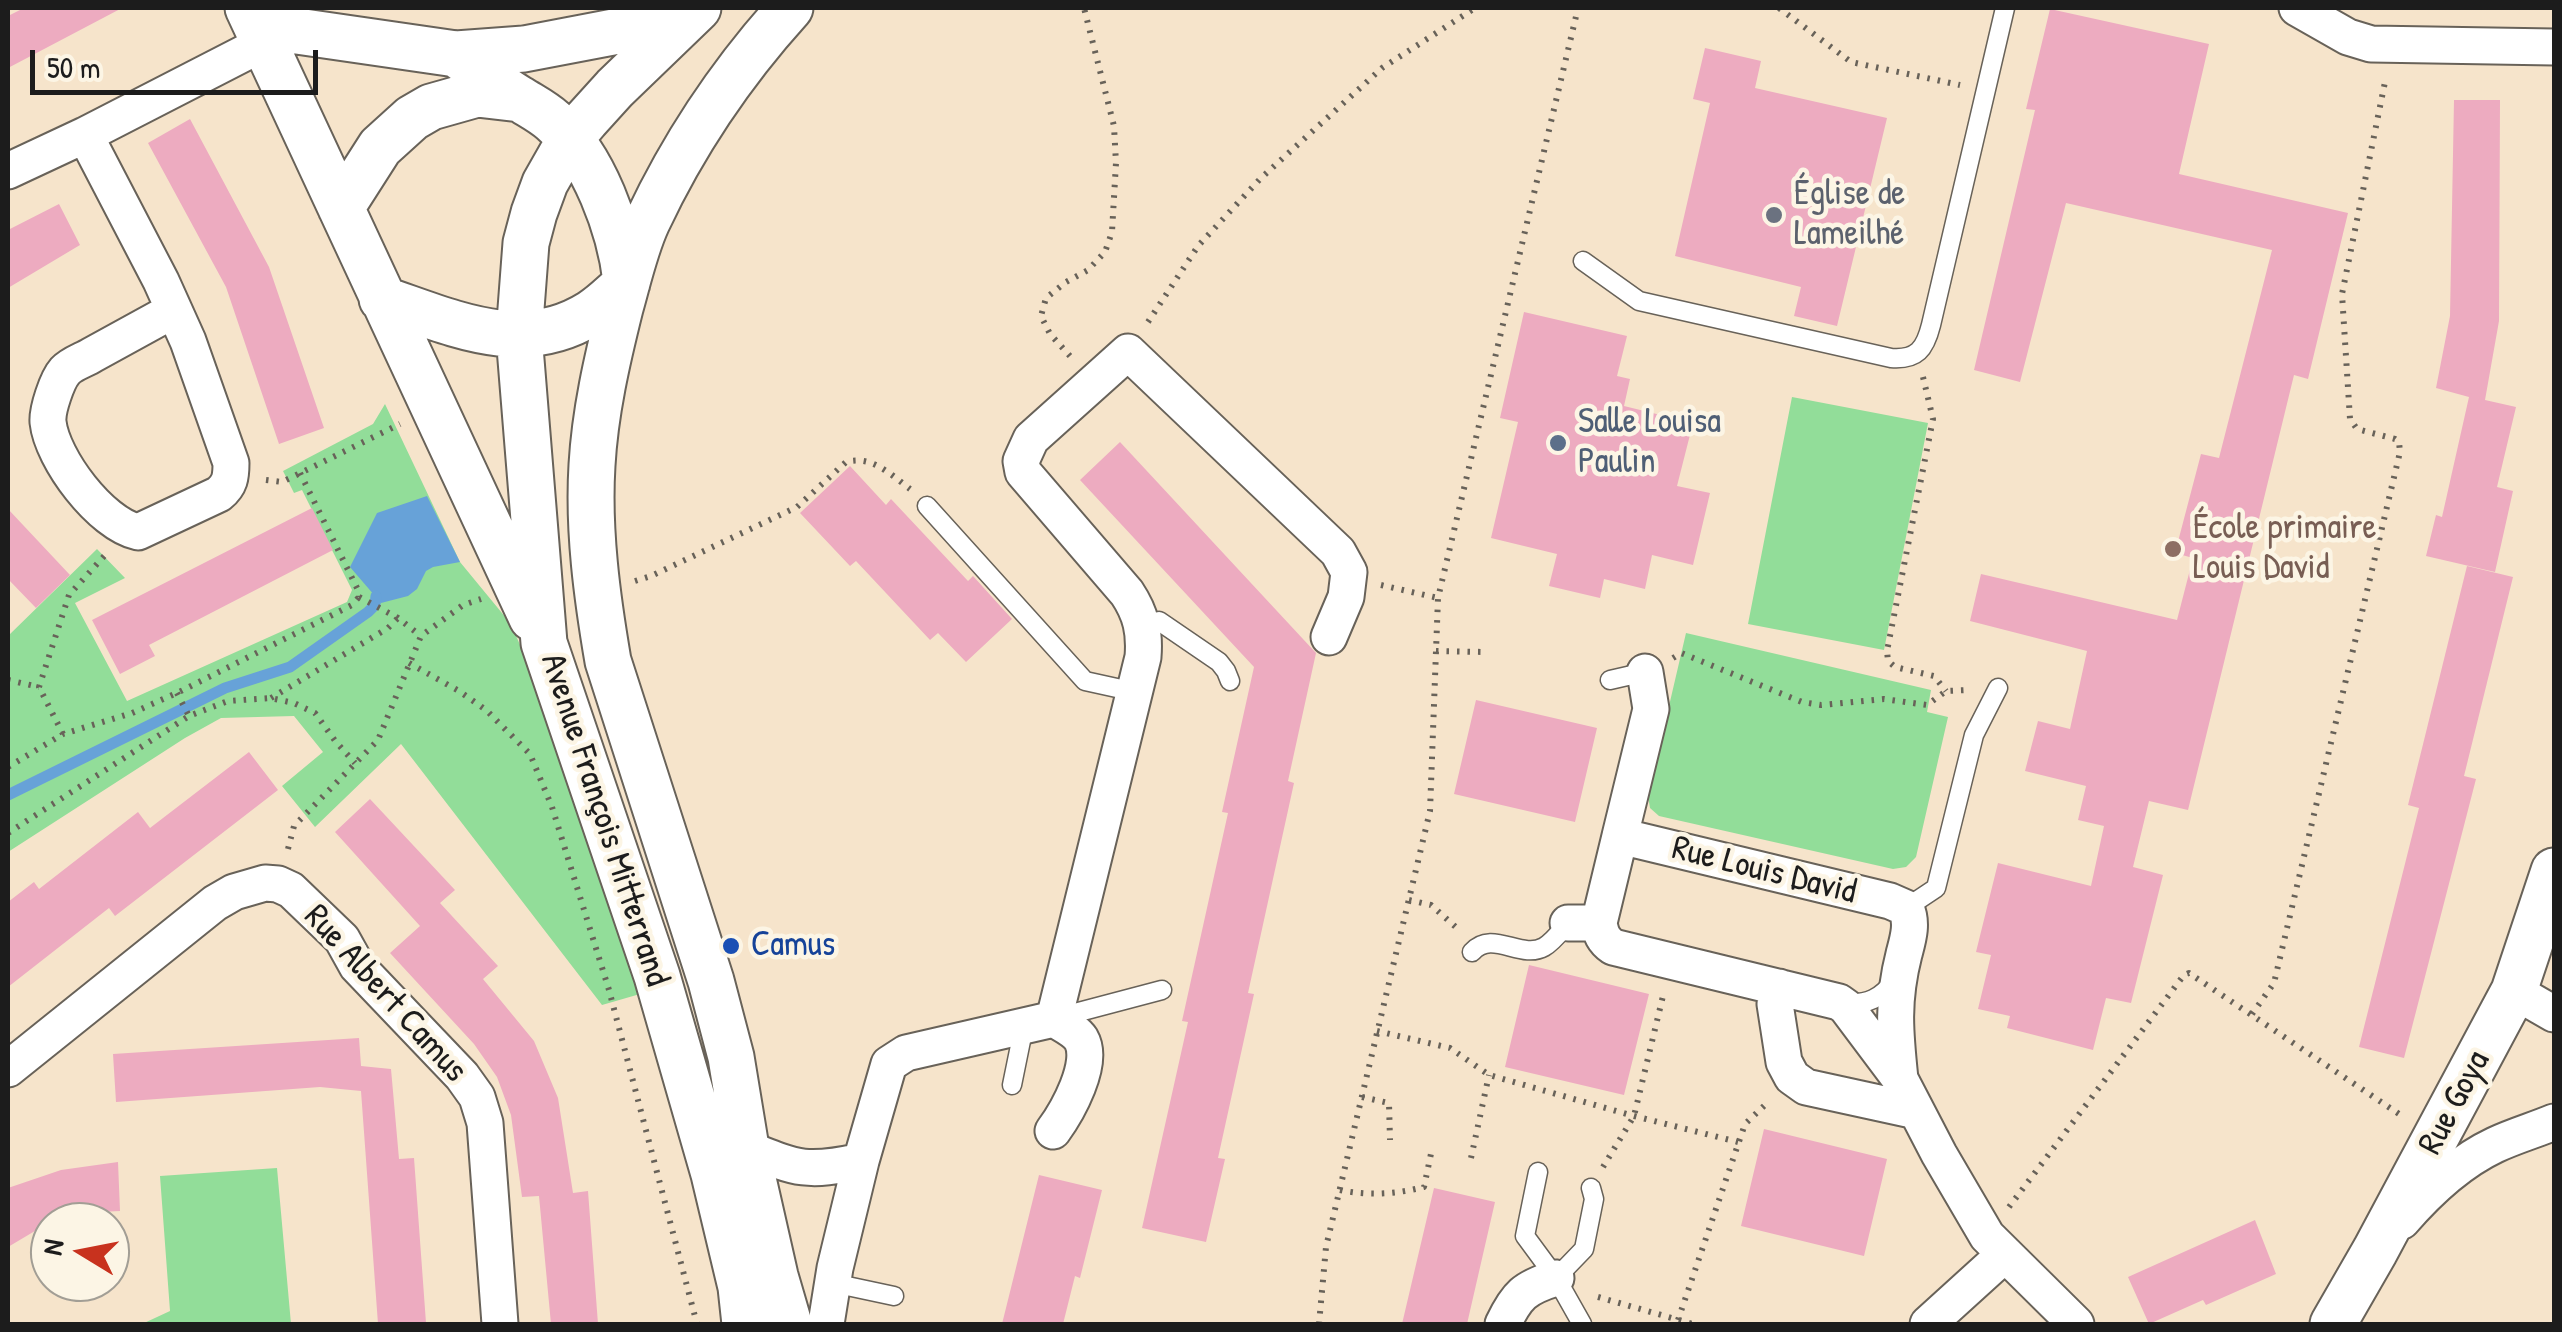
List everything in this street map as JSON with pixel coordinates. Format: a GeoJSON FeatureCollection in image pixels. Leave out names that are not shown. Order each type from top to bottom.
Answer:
{"type":"FeatureCollection","features":[{"type":"Feature","properties":{"kind":"street","name":"Avenue François Mitterrand"},"geometry":{"type":"LineString","coordinates":[[789,1324],[774,1276],[731,1056],[712,981],[608,662],[592,520],[592,467],[608,355],[646,225],[696,131],[733,75],[790,8]]}},
{"type":"Feature","properties":{"kind":"street"},"geometry":{"type":"LineString","coordinates":[[2297,8],[2348,38],[2371,44],[2554,48]]}},
{"type":"Feature","properties":{"kind":"street","name":"Avenue François Mitterrand"},"geometry":{"type":"LineString","coordinates":[[693,12],[615,88],[570,140],[546,184],[534,213],[522,276],[519,335],[544,643],[657,976],[714,1174],[741,1287],[745,1324]]}},
{"type":"Feature","properties":{"kind":"street"},"geometry":{"type":"LineString","coordinates":[[340,208],[394,132],[479,82],[524,49],[693,12]]}},
{"type":"Feature","properties":{"kind":"street"},"geometry":{"type":"LineString","coordinates":[[266,22],[340,208],[544,643]]}},
{"type":"Feature","properties":{"kind":"street"},"geometry":{"type":"LineString","coordinates":[[8,171],[85,135],[266,22],[479,82],[554,122],[570,140],[602,194],[624,260],[627,284],[592,313],[570,324],[519,335],[474,330],[382,299]]}},
{"type":"Feature","properties":{"kind":"street"},"geometry":{"type":"LineString","coordinates":[[85,135],[161,281],[188,341],[231,463],[231,477],[219,494],[147,529],[126,530],[80,489],[54,442],[48,420],[53,396],[65,370],[174,310]]}},
{"type":"Feature","properties":{"kind":"street"},"geometry":{"type":"LineString","coordinates":[[1039,1022],[1143,657],[1142,624],[1128,593],[1023,472],[1021,461],[1031,439],[1128,352],[1338,552],[1350,572],[1346,597],[1329,637]]}},
{"type":"Feature","properties":{"kind":"street"},"geometry":{"type":"LineString","coordinates":[[1646,672],[1651,708],[1620,836],[1583,923],[1613,946],[1839,1002],[1850,1011],[1900,1080],[1996,1246],[2076,1324]]}},
{"type":"Feature","properties":{"kind":"street","name":"Rue Louis David"},"geometry":{"type":"LineString","coordinates":[[1620,836],[1906,908]]}},
{"type":"Feature","properties":{"kind":"street","name":"Rue Goya"},"geometry":{"type":"LineString","coordinates":[[2332,1324],[2376,1251],[2514,991],[2554,871]]}},
{"type":"Feature","properties":{"kind":"street","name":"Rue Albert Camus"},"geometry":{"type":"LineString","coordinates":[[8,1069],[215,902],[252,886],[278,884],[291,890],[342,939],[357,966],[462,1076],[477,1097],[484,1123],[500,1324]]}},
{"type":"Feature","properties":{"kind":"street"},"geometry":{"type":"LineString","coordinates":[[1900,1080],[1894,1024],[1898,976],[1910,924],[1906,908]]}},
{"type":"Feature","properties":{"kind":"street"},"geometry":{"type":"LineString","coordinates":[[1779,987],[1775,1004],[1784,1062],[1792,1077],[1806,1087],[1916,1111]]}},
{"type":"Feature","properties":{"kind":"street"},"geometry":{"type":"LineString","coordinates":[[2514,991],[2554,1014]]}},
{"type":"Feature","properties":{"kind":"street"},"geometry":{"type":"LineString","coordinates":[[826,1324],[861,1161],[884,1076],[897,1057],[1039,1022],[1078,1035],[1084,1060],[1075,1096],[1053,1131]]}},
{"type":"Feature","properties":{"kind":"street"},"geometry":{"type":"LineString","coordinates":[[2376,1251],[2438,1184],[2493,1146],[2548,1122]]}},
{"type":"Feature","properties":{"kind":"street"},"geometry":{"type":"LineString","coordinates":[[2444,1124],[2478,1144],[2493,1146]]}},
{"type":"Feature","properties":{"kind":"street"},"geometry":{"type":"LineString","coordinates":[[746,1148],[808,1170],[861,1161]]}},
{"type":"Feature","properties":{"kind":"street"},"geometry":{"type":"LineString","coordinates":[[1928,1324],[1996,1246]]}},
{"type":"Feature","properties":{"kind":"street"},"geometry":{"type":"LineString","coordinates":[[797,1324],[834,1275]]}},
{"type":"Feature","properties":{"kind":"street"},"geometry":{"type":"LineString","coordinates":[[1503,1324],[1515,1300],[1531,1286],[1556,1278]]}},
{"type":"Feature","properties":{"kind":"lane"},"geometry":{"type":"LineString","coordinates":[[1582,261],[1639,302],[1891,358],[1905,359],[1918,353],[1927,341],[2005,8]]}},
{"type":"Feature","properties":{"kind":"lane"},"geometry":{"type":"LineString","coordinates":[[927,506],[1085,681],[1135,692]]}},
{"type":"Feature","properties":{"kind":"lane"},"geometry":{"type":"LineString","coordinates":[[1142,624],[1159,621],[1220,662],[1230,681]]}},
{"type":"Feature","properties":{"kind":"lane"},"geometry":{"type":"LineString","coordinates":[[1610,680],[1646,672]]}},
{"type":"Feature","properties":{"kind":"lane"},"geometry":{"type":"LineString","coordinates":[[1906,908],[1936,888],[1974,735],[1998,688]]}},
{"type":"Feature","properties":{"kind":"lane"},"geometry":{"type":"LineString","coordinates":[[1475,949],[1490,942],[1532,951],[1541,949],[1583,923]]}},
{"type":"Feature","properties":{"kind":"lane"},"geometry":{"type":"LineString","coordinates":[[1839,1002],[1875,1000],[1898,976]]}},
{"type":"Feature","properties":{"kind":"lane"},"geometry":{"type":"LineString","coordinates":[[1012,1085],[1039,1022],[1162,990]]}},
{"type":"Feature","properties":{"kind":"lane"},"geometry":{"type":"LineString","coordinates":[[1538,1172],[1524,1236],[1556,1278],[1582,1324]]}},
{"type":"Feature","properties":{"kind":"lane"},"geometry":{"type":"LineString","coordinates":[[1556,1278],[1584,1248],[1594,1199],[1591,1188]]}},
{"type":"Feature","properties":{"kind":"lane"},"geometry":{"type":"LineString","coordinates":[[834,1275],[894,1296]]}},
{"type":"Feature","properties":{"kind":"path"},"geometry":{"type":"LineString","coordinates":[[1084,8],[1114,126],[1112,232],[1105,252],[1088,270],[1046,298],[1041,316],[1050,334],[1096,382]]}},
{"type":"Feature","properties":{"kind":"path"},"geometry":{"type":"LineString","coordinates":[[1128,352],[1198,246],[1260,179],[1382,68],[1476,8]]}},
{"type":"Feature","properties":{"kind":"path"},"geometry":{"type":"LineString","coordinates":[[1319,1324],[1326,1247],[1430,811],[1438,598],[1578,8]]}},
{"type":"Feature","properties":{"kind":"path"},"geometry":{"type":"LineString","coordinates":[[1779,8],[1792,12],[1852,62],[1986,91]]}},
{"type":"Feature","properties":{"kind":"path"},"geometry":{"type":"LineString","coordinates":[[2252,1014],[2274,983],[2400,452],[2395,439],[2357,429],[2350,419],[2342,302],[2386,84],[2388,46]]}},
{"type":"Feature","properties":{"kind":"path"},"geometry":{"type":"LineString","coordinates":[[1918,353],[1933,418],[1887,651],[1888,662],[1895,668],[1934,676],[1946,690]]}},
{"type":"Feature","properties":{"kind":"path"},"geometry":{"type":"LineString","coordinates":[[231,477],[282,482],[433,408]]}},
{"type":"Feature","properties":{"kind":"path"},"geometry":{"type":"LineString","coordinates":[[630,582],[651,576],[797,508],[846,462],[856,459],[880,466],[927,506]]}},
{"type":"Feature","properties":{"kind":"path"},"geometry":{"type":"LineString","coordinates":[[8,767],[63,734],[132,713],[177,693],[352,604],[359,592],[300,473]]}},
{"type":"Feature","properties":{"kind":"path"},"geometry":{"type":"LineString","coordinates":[[63,734],[39,686],[69,595],[126,530]]}},
{"type":"Feature","properties":{"kind":"path"},"geometry":{"type":"LineString","coordinates":[[1350,572],[1376,584],[1438,598]]}},
{"type":"Feature","properties":{"kind":"path"},"geometry":{"type":"LineString","coordinates":[[278,884],[294,826],[378,740],[421,636],[463,605],[497,594]]}},
{"type":"Feature","properties":{"kind":"path"},"geometry":{"type":"LineString","coordinates":[[358,597],[398,618],[421,636]]}},
{"type":"Feature","properties":{"kind":"path"},"geometry":{"type":"LineString","coordinates":[[270,698],[388,628],[398,618]]}},
{"type":"Feature","properties":{"kind":"path"},"geometry":{"type":"LineString","coordinates":[[1436,651],[1486,652]]}},
{"type":"Feature","properties":{"kind":"path"},"geometry":{"type":"LineString","coordinates":[[1646,672],[1681,654],[1820,706],[1884,698],[1928,705]]}},
{"type":"Feature","properties":{"kind":"path"},"geometry":{"type":"LineString","coordinates":[[410,663],[486,710],[530,754],[552,807],[609,990],[697,1324]]}},
{"type":"Feature","properties":{"kind":"path"},"geometry":{"type":"LineString","coordinates":[[8,680],[39,686]]}},
{"type":"Feature","properties":{"kind":"path"},"geometry":{"type":"LineString","coordinates":[[177,693],[189,716]]}},
{"type":"Feature","properties":{"kind":"path"},"geometry":{"type":"LineString","coordinates":[[8,833],[189,716],[228,701],[270,698],[316,712],[355,762]]}},
{"type":"Feature","properties":{"kind":"path"},"geometry":{"type":"LineString","coordinates":[[1409,900],[1431,904],[1475,949]]}},
{"type":"Feature","properties":{"kind":"path"},"geometry":{"type":"LineString","coordinates":[[1612,1152],[1634,1116],[1672,961]]}},
{"type":"Feature","properties":{"kind":"path"},"geometry":{"type":"LineString","coordinates":[[1996,1246],[2184,976],[2190,973],[2401,1116],[2444,1124]]}},
{"type":"Feature","properties":{"kind":"path"},"geometry":{"type":"LineString","coordinates":[[1377,1031],[1450,1048],[1488,1075],[1738,1142]]}},
{"type":"Feature","properties":{"kind":"path"},"geometry":{"type":"LineString","coordinates":[[1471,1158],[1488,1075]]}},
{"type":"Feature","properties":{"kind":"path"},"geometry":{"type":"LineString","coordinates":[[1678,1320],[1746,1124],[1792,1077]]}},
{"type":"Feature","properties":{"kind":"path"},"geometry":{"type":"LineString","coordinates":[[1362,1097],[1389,1103],[1390,1140]]}},
{"type":"Feature","properties":{"kind":"path"},"geometry":{"type":"LineString","coordinates":[[1340,1190],[1357,1194],[1424,1187],[1432,1149]]}},
{"type":"Feature","properties":{"kind":"path"},"geometry":{"type":"LineString","coordinates":[[1556,1278],[1605,1300],[1693,1324]]}},
{"type":"Feature","properties":{"kind":"green space"},"geometry":{"type":"Polygon","coordinates":[[[1792,397],[1928,423],[1884,650],[1748,624],[1792,397]]]}},
{"type":"Feature","properties":{"kind":"green space"},"geometry":{"type":"Polygon","coordinates":[[[385,404],[460,562],[511,624],[536,682],[640,994],[602,1005],[401,744],[315,827],[282,786],[323,752],[294,716],[221,718],[8,852],[8,636],[97,549],[125,578],[75,603],[127,701],[347,602],[352,590],[302,490],[294,493],[283,471],[373,424],[385,404]]]}},
{"type":"Feature","properties":{"kind":"green space"},"geometry":{"type":"Polygon","coordinates":[[[1686,633],[1931,690],[1927,712],[1948,717],[1916,857],[1906,867],[1893,869],[1659,816],[1650,808],[1648,796],[1686,633]]]}},
{"type":"Feature","properties":{"kind":"green space"},"geometry":{"type":"Polygon","coordinates":[[[277,1168],[291,1324],[142,1324],[170,1311],[160,1176],[277,1168]]]}},
{"type":"Feature","properties":{"kind":"water"},"geometry":{"type":"Polygon","coordinates":[[[427,496],[460,562],[433,567],[408,596],[381,603],[350,567],[377,513],[427,496]]]}},
{"type":"Feature","properties":{"kind":"building"},"geometry":{"type":"Polygon","coordinates":[[[24,8],[122,8],[8,68],[8,16],[24,8]]]}},
{"type":"Feature","properties":{"kind":"building"},"geometry":{"type":"Polygon","coordinates":[[[2050,9],[2209,44],[2179,174],[2348,213],[2308,379],[2294,375],[2188,810],[2149,801],[2133,867],[2163,875],[2131,1003],[2106,998],[2093,1050],[2007,1028],[2010,1016],[1978,1009],[1991,955],[1976,952],[1998,863],[2091,886],[2104,826],[2078,820],[2086,786],[2025,771],[2038,721],[2070,729],[2087,651],[1970,621],[1981,574],[2177,620],[2193,558],[2175,553],[2201,454],[2219,458],[2272,250],[2066,203],[2020,382],[1974,370],[2035,110],[2026,109],[2050,9]]]}},
{"type":"Feature","properties":{"kind":"building","name":"Église de Lameilhé"},"geometry":{"type":"Polygon","coordinates":[[[1705,48],[1761,61],[1755,88],[1887,118],[1837,326],[1794,316],[1801,287],[1675,256],[1710,103],[1693,99],[1705,48]]]}},
{"type":"Feature","properties":{"kind":"building"},"geometry":{"type":"Polygon","coordinates":[[[2454,100],[2500,100],[2499,321],[2485,400],[2516,407],[2497,487],[2513,491],[2495,572],[2426,556],[2436,515],[2442,517],[2469,397],[2436,388],[2450,316],[2454,100]]]}},
{"type":"Feature","properties":{"kind":"building"},"geometry":{"type":"Polygon","coordinates":[[[190,119],[269,267],[324,428],[279,444],[226,287],[148,143],[190,119]]]}},
{"type":"Feature","properties":{"kind":"building"},"geometry":{"type":"Polygon","coordinates":[[[59,204],[80,245],[8,288],[8,230],[59,204]]]}},
{"type":"Feature","properties":{"kind":"building","name":"Salle Louisa Paulin"},"geometry":{"type":"Polygon","coordinates":[[[1524,312],[1627,336],[1617,376],[1630,379],[1624,406],[1693,423],[1677,486],[1710,493],[1693,565],[1652,555],[1645,589],[1604,579],[1600,598],[1549,586],[1557,554],[1491,538],[1518,422],[1500,418],[1524,312]]]}},
{"type":"Feature","properties":{"kind":"building"},"geometry":{"type":"Polygon","coordinates":[[[1120,442],[1316,653],[1288,781],[1294,783],[1248,993],[1254,994],[1218,1158],[1225,1159],[1206,1242],[1142,1228],[1188,1022],[1182,1021],[1228,813],[1222,812],[1254,667],[1080,480],[1120,442]]]}},
{"type":"Feature","properties":{"kind":"building"},"geometry":{"type":"Polygon","coordinates":[[[850,466],[886,505],[891,499],[968,581],[973,576],[1012,619],[966,662],[938,633],[930,640],[856,561],[850,566],[800,513],[850,466]]]}},
{"type":"Feature","properties":{"kind":"building"},"geometry":{"type":"Polygon","coordinates":[[[312,508],[333,550],[149,645],[155,656],[120,674],[92,620],[312,508]]]}},
{"type":"Feature","properties":{"kind":"building"},"geometry":{"type":"Polygon","coordinates":[[[8,509],[70,575],[36,608],[8,579],[8,509]]]}},
{"type":"Feature","properties":{"kind":"building"},"geometry":{"type":"Polygon","coordinates":[[[2467,566],[2513,577],[2464,776],[2476,779],[2404,1058],[2359,1047],[2419,808],[2408,805],[2467,566]]]}},
{"type":"Feature","properties":{"kind":"building"},"geometry":{"type":"Polygon","coordinates":[[[1476,700],[1597,728],[1575,822],[1454,794],[1476,700]]]}},
{"type":"Feature","properties":{"kind":"building"},"geometry":{"type":"Polygon","coordinates":[[[249,752],[278,790],[115,916],[109,908],[8,987],[8,902],[34,882],[39,889],[138,812],[150,828],[249,752]]]}},
{"type":"Feature","properties":{"kind":"building"},"geometry":{"type":"Polygon","coordinates":[[[370,799],[455,890],[440,903],[498,966],[483,979],[534,1041],[558,1098],[573,1193],[588,1191],[598,1324],[551,1324],[539,1196],[522,1197],[511,1115],[497,1077],[474,1044],[390,953],[420,926],[335,832],[370,799]]]}},
{"type":"Feature","properties":{"kind":"building"},"geometry":{"type":"Polygon","coordinates":[[[1529,965],[1649,994],[1624,1095],[1505,1067],[1529,965]]]}},
{"type":"Feature","properties":{"kind":"building"},"geometry":{"type":"Polygon","coordinates":[[[359,1038],[361,1066],[391,1069],[399,1159],[414,1158],[426,1323],[378,1324],[361,1091],[320,1087],[116,1102],[113,1054],[359,1038]]]}},
{"type":"Feature","properties":{"kind":"building"},"geometry":{"type":"Polygon","coordinates":[[[1764,1129],[1887,1159],[1864,1256],[1741,1226],[1764,1129]]]}},
{"type":"Feature","properties":{"kind":"building"},"geometry":{"type":"Polygon","coordinates":[[[118,1162],[120,1202],[30,1202],[30,1234],[8,1247],[8,1188],[61,1170],[118,1162]]]}},
{"type":"Feature","properties":{"kind":"building"},"geometry":{"type":"Polygon","coordinates":[[[1039,1175],[1102,1190],[1080,1278],[1075,1276],[1063,1324],[1002,1324],[1039,1175]]]}},
{"type":"Feature","properties":{"kind":"building"},"geometry":{"type":"Polygon","coordinates":[[[1434,1188],[1495,1202],[1467,1324],[1402,1324],[1434,1188]]]}},
{"type":"Feature","properties":{"kind":"building"},"geometry":{"type":"Polygon","coordinates":[[[2255,1220],[2276,1274],[2206,1305],[2203,1300],[2149,1324],[2128,1277],[2255,1220]]]}},
{"type":"Feature","properties":{"kind":"waterway"},"geometry":{"type":"LineString","coordinates":[[8,795],[225,688],[290,667],[368,612],[375,605],[376,596]]}},
{"type":"Feature","properties":{"kind":"place","name":"Église de Lameilhé"},"geometry":{"type":"Point","coordinates":[1774,215]}},
{"type":"Feature","properties":{"kind":"place","name":"Salle Louisa Paulin"},"geometry":{"type":"Point","coordinates":[1558,443]}},
{"type":"Feature","properties":{"kind":"place","name":"École primaire Louis David"},"geometry":{"type":"Point","coordinates":[2173,549]}},
{"type":"Feature","properties":{"kind":"place","name":"Camus"},"geometry":{"type":"Point","coordinates":[731,946]}}]}
